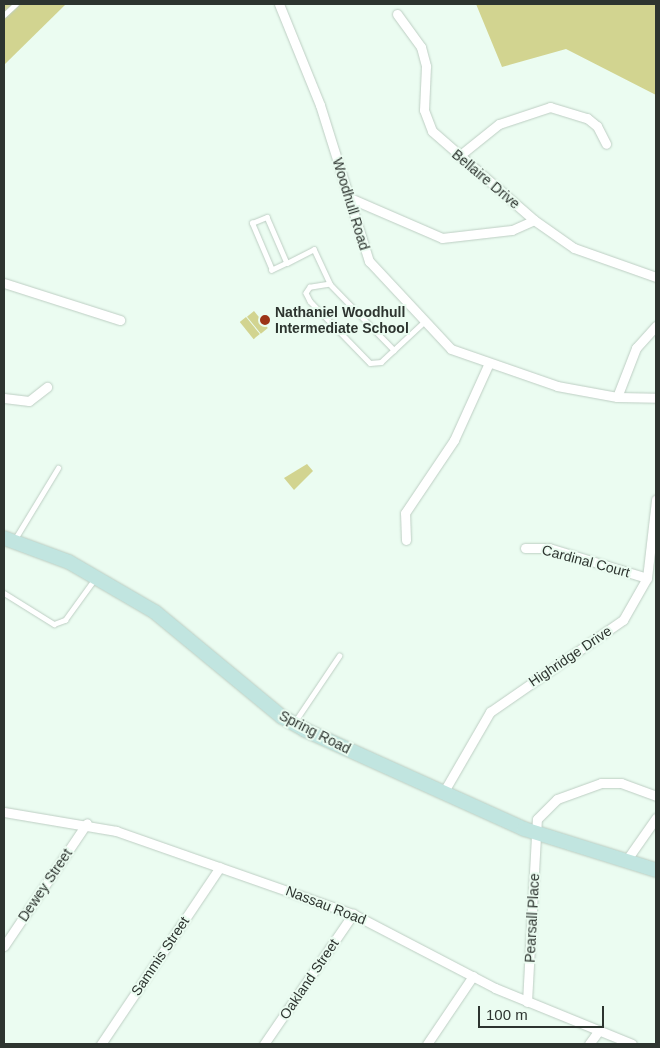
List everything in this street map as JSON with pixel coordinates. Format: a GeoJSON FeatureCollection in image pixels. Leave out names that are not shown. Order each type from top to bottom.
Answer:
{"type":"FeatureCollection","features":[{"type":"Feature","properties":{"kind":"main road","name":"Spring Road"},"geometry":{"type":"LineString","coordinates":[[9,539],[96,577],[162,617],[294,724],[443,793],[536,833],[628,858],[656,870]]}},
{"type":"Feature","properties":{"kind":"street","name":"Woodhull Road"},"geometry":{"type":"LineString","coordinates":[[279,4],[352,200],[369,261],[451,349],[488,365],[617,397],[656,398]]}},
{"type":"Feature","properties":{"kind":"street","name":"Bellaire Drive"},"geometry":{"type":"LineString","coordinates":[[397,14],[420,47],[426,66],[424,110],[432,131],[534,220],[574,248],[656,277]]}},
{"type":"Feature","properties":{"kind":"street"},"geometry":{"type":"LineString","coordinates":[[459,156],[498,124],[550,108],[587,118],[597,126],[606,144]]}},
{"type":"Feature","properties":{"kind":"street"},"geometry":{"type":"LineString","coordinates":[[352,200],[442,238],[512,230],[534,220]]}},
{"type":"Feature","properties":{"kind":"street"},"geometry":{"type":"LineString","coordinates":[[4,283],[120,320]]}},
{"type":"Feature","properties":{"kind":"street"},"geometry":{"type":"LineString","coordinates":[[617,397],[633,354],[656,326]]}},
{"type":"Feature","properties":{"kind":"street"},"geometry":{"type":"LineString","coordinates":[[406,540],[405,513],[454,440],[488,365]]}},
{"type":"Feature","properties":{"kind":"street"},"geometry":{"type":"LineString","coordinates":[[4,398],[30,401],[47,387]]}},
{"type":"Feature","properties":{"kind":"street","name":"Highridge Drive"},"geometry":{"type":"LineString","coordinates":[[443,793],[490,712],[624,620],[646,578],[656,500]]}},
{"type":"Feature","properties":{"kind":"street","name":"Cardinal Court"},"geometry":{"type":"LineString","coordinates":[[525,548],[549,548],[646,578]]}},
{"type":"Feature","properties":{"kind":"street","name":"Pearsall Place"},"geometry":{"type":"LineString","coordinates":[[527,1002],[537,819],[546,809],[584,786],[621,783],[656,796]]}},
{"type":"Feature","properties":{"kind":"street","name":"Nassau Road"},"geometry":{"type":"LineString","coordinates":[[4,812],[86,823],[220,867],[353,914],[527,1002],[632,1044]]}},
{"type":"Feature","properties":{"kind":"street"},"geometry":{"type":"LineString","coordinates":[[628,858],[656,818]]}},
{"type":"Feature","properties":{"kind":"street","name":"Dewey Street"},"geometry":{"type":"LineString","coordinates":[[4,946],[86,823]]}},
{"type":"Feature","properties":{"kind":"street","name":"Sammis Street"},"geometry":{"type":"LineString","coordinates":[[101,1044],[220,867]]}},
{"type":"Feature","properties":{"kind":"street","name":"Oakland Street"},"geometry":{"type":"LineString","coordinates":[[264,1044],[353,914]]}},
{"type":"Feature","properties":{"kind":"street"},"geometry":{"type":"LineString","coordinates":[[427,1044],[473,976]]}},
{"type":"Feature","properties":{"kind":"street"},"geometry":{"type":"LineString","coordinates":[[589,1044],[598,1030]]}},
{"type":"Feature","properties":{"kind":"lane"},"geometry":{"type":"LineString","coordinates":[[4,15],[16,4]]}},
{"type":"Feature","properties":{"kind":"lane"},"geometry":{"type":"LineString","coordinates":[[287,263],[267,217],[252,223],[272,270],[287,263],[314,249],[330,284],[394,350]]}},
{"type":"Feature","properties":{"kind":"lane"},"geometry":{"type":"LineString","coordinates":[[330,284],[310,287],[306,293],[310,301],[370,363],[381,362],[425,321]]}},
{"type":"Feature","properties":{"kind":"lane"},"geometry":{"type":"LineString","coordinates":[[9,539],[58,468]]}},
{"type":"Feature","properties":{"kind":"lane"},"geometry":{"type":"LineString","coordinates":[[4,593],[54,624],[65,620],[96,577]]}},
{"type":"Feature","properties":{"kind":"lane"},"geometry":{"type":"LineString","coordinates":[[294,724],[338,656]]}},
{"type":"Feature","properties":{"kind":"green space"},"geometry":{"type":"Polygon","coordinates":[[[4,4],[66,4],[4,65],[4,4]]]}},
{"type":"Feature","properties":{"kind":"green space"},"geometry":{"type":"Polygon","coordinates":[[[476,4],[656,4],[656,95],[566,49],[502,67],[476,4]]]}},
{"type":"Feature","properties":{"kind":"green space"},"geometry":{"type":"Polygon","coordinates":[[[254,311],[268,328],[261,334],[247,317],[254,311]]]}},
{"type":"Feature","properties":{"kind":"green space"},"geometry":{"type":"Polygon","coordinates":[[[246,317],[260,334],[254,339],[240,322],[246,317]]]}},
{"type":"Feature","properties":{"kind":"green space"},"geometry":{"type":"Polygon","coordinates":[[[307,464],[313,471],[294,490],[284,478],[307,464]]]}},
{"type":"Feature","properties":{"kind":"place","name":"Nathaniel Woodhull Intermediate School"},"geometry":{"type":"Point","coordinates":[265,320]}}]}
